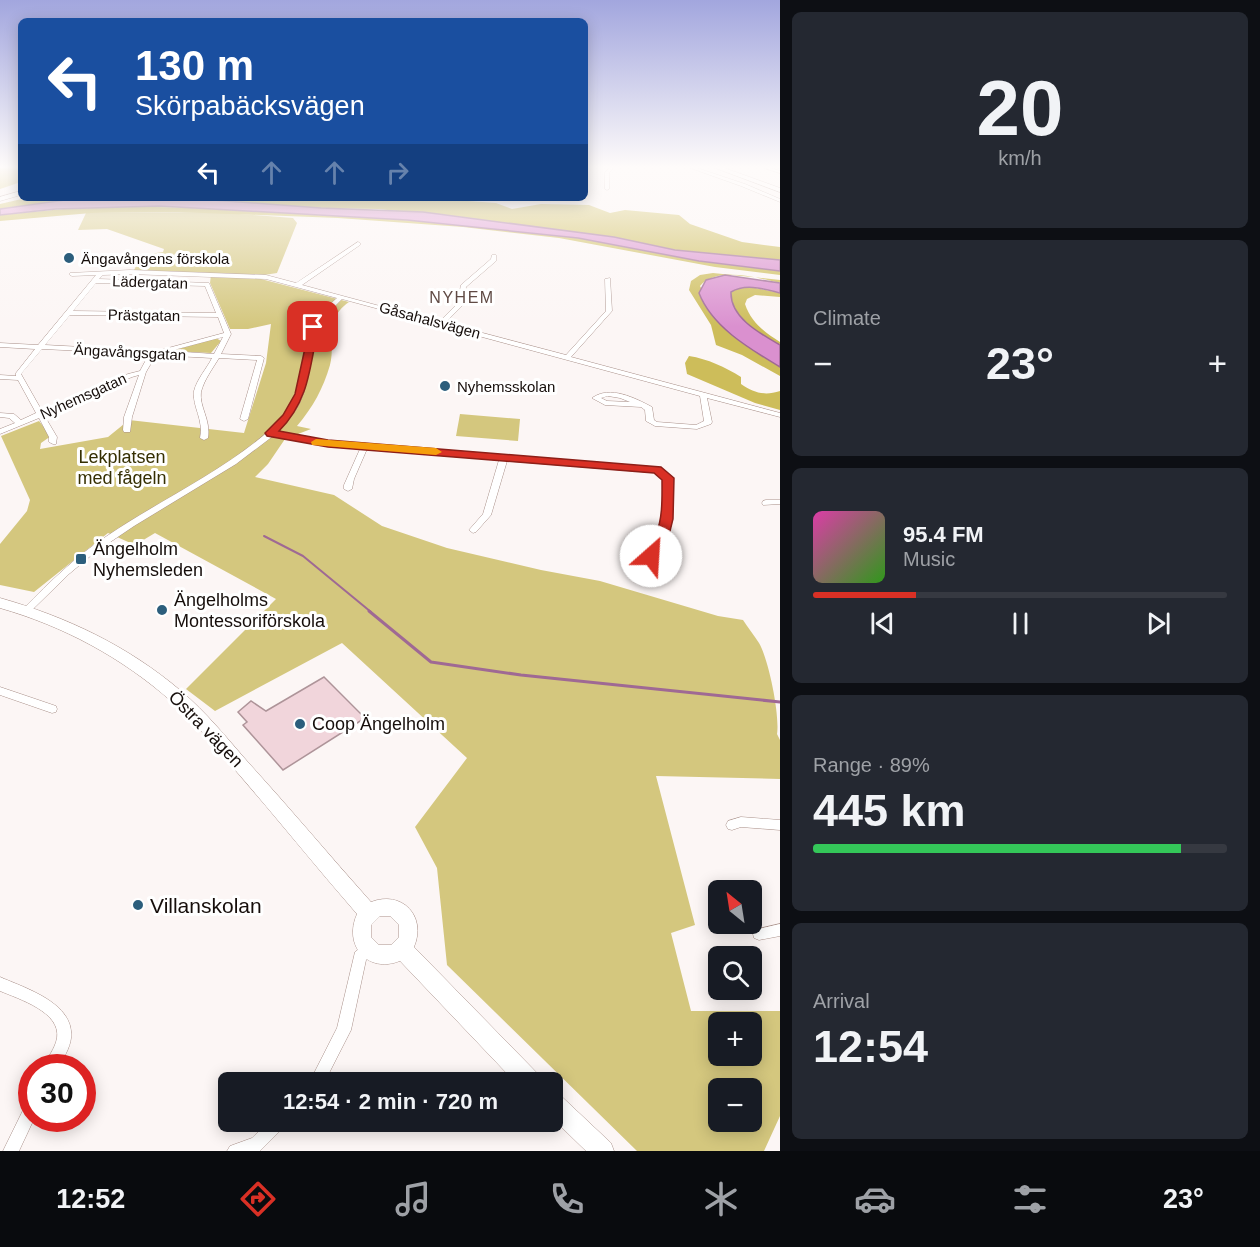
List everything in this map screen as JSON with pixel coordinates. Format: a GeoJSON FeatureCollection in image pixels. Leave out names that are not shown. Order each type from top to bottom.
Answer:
{"type":"FeatureCollection","features":[{"type":"Feature","properties":{"kind":"main road","name":"Östra vägen"},"geometry":{"type":"LineString","coordinates":[[0,603],[27,610],[100,642],[171,691],[215,734],[369,914]]}},
{"type":"Feature","properties":{"kind":"main road"},"geometry":{"type":"LineString","coordinates":[[385,908],[402,913],[410,927],[410,935],[402,949],[385,955],[369,949],[361,935],[361,927],[369,914],[385,908]]}},
{"type":"Feature","properties":{"kind":"main road"},"geometry":{"type":"LineString","coordinates":[[402,949],[520,1072]]}},
{"type":"Feature","properties":{"kind":"main road"},"geometry":{"type":"LineString","coordinates":[[563,1113],[603,1151]]}},
{"type":"Feature","properties":{"kind":"street"},"geometry":{"type":"LineString","coordinates":[[298,285],[358,244]]}},
{"type":"Feature","properties":{"kind":"street"},"geometry":{"type":"LineString","coordinates":[[441,323],[460,305],[463,286],[494,261],[494,256]]}},
{"type":"Feature","properties":{"kind":"street"},"geometry":{"type":"LineString","coordinates":[[53,442],[54,438],[41,414],[18,378],[18,372],[101,273]]}},
{"type":"Feature","properties":{"kind":"street","name":"Gåsahalsvägen"},"geometry":{"type":"LineString","coordinates":[[72,274],[249,275],[298,285],[780,415]]}},
{"type":"Feature","properties":{"kind":"street"},"geometry":{"type":"LineString","coordinates":[[567,358],[609,311],[609,279]]}},
{"type":"Feature","properties":{"kind":"street","name":"Lädergatan"},"geometry":{"type":"LineString","coordinates":[[93,281],[207,284],[220,315]]}},
{"type":"Feature","properties":{"kind":"street"},"geometry":{"type":"LineString","coordinates":[[27,610],[92,551],[248,451],[271,433],[288,416],[300,394],[313,327],[325,310],[341,297]]}},
{"type":"Feature","properties":{"kind":"street","name":"Prästgatan"},"geometry":{"type":"LineString","coordinates":[[67,313],[220,315]]}},
{"type":"Feature","properties":{"kind":"street"},"geometry":{"type":"LineString","coordinates":[[204,438],[206,422],[198,391],[228,334],[220,315]]}},
{"type":"Feature","properties":{"kind":"street"},"geometry":{"type":"LineString","coordinates":[[153,354],[228,334]]}},
{"type":"Feature","properties":{"kind":"street","name":"Ängavångsgatan"},"geometry":{"type":"LineString","coordinates":[[0,345],[261,358],[244,419]]}},
{"type":"Feature","properties":{"kind":"street","name":"Nyhemsgatan"},"geometry":{"type":"LineString","coordinates":[[0,432],[130,375],[143,372],[153,354]]}},
{"type":"Feature","properties":{"kind":"street"},"geometry":{"type":"LineString","coordinates":[[127,430],[128,417],[143,372]]}},
{"type":"Feature","properties":{"kind":"street"},"geometry":{"type":"LineString","coordinates":[[0,376],[18,378]]}},
{"type":"Feature","properties":{"kind":"street"},"geometry":{"type":"LineString","coordinates":[[642,405],[605,403],[596,398],[608,394],[642,405],[649,409],[651,422],[697,427],[707,424],[703,394]]}},
{"type":"Feature","properties":{"kind":"street"},"geometry":{"type":"LineString","coordinates":[[0,415],[11,416],[21,423]]}},
{"type":"Feature","properties":{"kind":"street"},"geometry":{"type":"LineString","coordinates":[[653,428],[664,425]]}},
{"type":"Feature","properties":{"kind":"street"},"geometry":{"type":"LineString","coordinates":[[271,433],[321,443],[650,469],[663,472],[668,478],[667,519],[662,535],[651,552],[652,562]]}},
{"type":"Feature","properties":{"kind":"street"},"geometry":{"type":"LineString","coordinates":[[348,489],[348,482],[360,461],[364,446]]}},
{"type":"Feature","properties":{"kind":"street"},"geometry":{"type":"LineString","coordinates":[[473,530],[487,516],[504,458]]}},
{"type":"Feature","properties":{"kind":"street"},"geometry":{"type":"LineString","coordinates":[[766,503],[780,502]]}},
{"type":"Feature","properties":{"kind":"street"},"geometry":{"type":"LineString","coordinates":[[0,691],[52,710]]}},
{"type":"Feature","properties":{"kind":"street"},"geometry":{"type":"LineString","coordinates":[[732,825],[741,822],[780,825]]}},
{"type":"Feature","properties":{"kind":"street"},"geometry":{"type":"LineString","coordinates":[[762,933],[780,930]]}},
{"type":"Feature","properties":{"kind":"street"},"geometry":{"type":"LineString","coordinates":[[322,1072],[344,1030],[360,957],[369,949]]}},
{"type":"Feature","properties":{"kind":"street"},"geometry":{"type":"LineString","coordinates":[[0,984],[48,1007],[59,1015],[64,1025],[64,1038],[57,1054]]}},
{"type":"Feature","properties":{"kind":"street"},"geometry":{"type":"LineString","coordinates":[[11,1151],[20,1132]]}},
{"type":"Feature","properties":{"kind":"street"},"geometry":{"type":"LineString","coordinates":[[235,1151],[251,1148],[268,1132]]}},
{"type":"Feature","properties":{"kind":"green space"},"geometry":{"type":"Polygon","coordinates":[[[83,220],[294,220],[297,223],[277,273],[264,275],[134,270],[142,255],[163,252],[164,249],[107,229],[78,230],[83,220]]]}},
{"type":"Feature","properties":{"kind":"green space","name":"Lekplatsen med fågeln"},"geometry":{"type":"Polygon","coordinates":[[[211,275],[261,279],[349,302],[341,309],[333,324],[330,365],[321,390],[297,426],[311,429],[285,439],[268,464],[255,477],[334,495],[382,526],[447,548],[600,581],[718,616],[743,620],[759,643],[770,675],[775,702],[777,734],[780,740],[780,779],[656,776],[695,925],[671,933],[691,1011],[780,1011],[780,1116],[764,1151],[637,1151],[563,1079],[563,1072],[556,1072],[447,965],[437,868],[415,827],[467,758],[342,643],[215,711],[186,689],[276,599],[155,533],[135,545],[108,533],[34,592],[0,585],[0,544],[27,511],[30,500],[1,436],[39,421],[51,436],[41,443],[40,449],[108,437],[129,420],[244,433],[266,363],[271,324],[248,329],[230,329],[210,283],[211,275]]]}},
{"type":"Feature","properties":{"kind":"green space"},"geometry":{"type":"Polygon","coordinates":[[[216,338],[221,341],[211,353],[172,351],[216,338]]]}},
{"type":"Feature","properties":{"kind":"green space"},"geometry":{"type":"Polygon","coordinates":[[[460,414],[520,419],[518,441],[456,436],[460,414]]]}},
{"type":"Feature","properties":{"kind":"shaded area"},"geometry":{"type":"Polygon","coordinates":[[[362,220],[451,223],[578,238],[699,261],[780,271],[780,275],[715,267],[559,238],[463,227],[362,220]]]}},
{"type":"Feature","properties":{"kind":"shaded area"},"geometry":{"type":"Polygon","coordinates":[[[402,220],[482,220],[614,237],[675,250],[780,260],[780,271],[699,261],[578,238],[402,220]]]}},
{"type":"Feature","properties":{"kind":"shaded area"},"geometry":{"type":"Polygon","coordinates":[[[477,220],[685,220],[690,224],[742,242],[780,247],[780,260],[675,250],[614,237],[477,220]]]}},
{"type":"Feature","properties":{"kind":"shaded area"},"geometry":{"type":"Polygon","coordinates":[[[713,273],[732,275],[717,276],[700,286],[723,327],[780,367],[780,376],[742,355],[716,345],[711,325],[689,290],[691,281],[700,275],[713,273]]]}},
{"type":"Feature","properties":{"kind":"shaded area"},"geometry":{"type":"Polygon","coordinates":[[[725,275],[780,283],[780,293],[749,287],[731,292],[732,301],[741,317],[756,330],[780,345],[780,367],[722,327],[705,305],[699,293],[706,280],[725,275]]]}},
{"type":"Feature","properties":{"kind":"shaded area"},"geometry":{"type":"Polygon","coordinates":[[[754,277],[780,280],[780,283],[761,279],[754,277]]]}},
{"type":"Feature","properties":{"kind":"shaded area"},"geometry":{"type":"Polygon","coordinates":[[[751,287],[780,293],[780,297],[755,295],[747,299],[745,304],[754,321],[780,342],[780,345],[748,324],[736,310],[731,292],[751,287]]]}},
{"type":"Feature","properties":{"kind":"shaded area"},"geometry":{"type":"Polygon","coordinates":[[[689,356],[710,361],[729,370],[741,377],[741,384],[750,390],[764,393],[780,391],[780,410],[755,403],[687,374],[685,363],[689,356]]]}},
{"type":"Feature","properties":{"kind":"building","name":"Coop Ängelholm"},"geometry":{"type":"Polygon","coordinates":[[[324,677],[365,718],[283,770],[243,725],[247,722],[238,712],[251,701],[266,711],[324,677]]]}},
{"type":"Feature","properties":{"kind":"waterway"},"geometry":{"type":"LineString","coordinates":[[264,536],[303,556],[371,612]]}},
{"type":"Feature","properties":{"kind":"waterway"},"geometry":{"type":"LineString","coordinates":[[369,611],[431,662],[521,675],[780,702]]}},
{"type":"Feature","properties":{"kind":"slow traffic"},"geometry":{"type":"LineString","coordinates":[[316,442],[436,452]]}},
{"type":"Feature","properties":{"kind":"place","name":"Ängavångens förskola"},"geometry":{"type":"Point","coordinates":[69,258]}},
{"type":"Feature","properties":{"kind":"place","name":"Nyhemsskolan"},"geometry":{"type":"Point","coordinates":[445,386]}},
{"type":"Feature","properties":{"kind":"place","name":"Ängelholm Nyhemsleden"},"geometry":{"type":"Point","coordinates":[81,559]}},
{"type":"Feature","properties":{"kind":"place","name":"Ängelholms Montessoriförskola"},"geometry":{"type":"Point","coordinates":[162,610]}},
{"type":"Feature","properties":{"kind":"place","name":"Coop Ängelholm"},"geometry":{"type":"Point","coordinates":[300,724]}},
{"type":"Feature","properties":{"kind":"place","name":"Villanskolan"},"geometry":{"type":"Point","coordinates":[138,905]}},
{"type":"Feature","properties":{"kind":"district","name":"NYHEM"},"geometry":{"type":"Point","coordinates":[462,297]}},
{"type":"Feature","properties":{"kind":"route"},"geometry":{"type":"LineString","coordinates":[[313,327],[300,394],[288,416],[271,433],[328,444],[657,470],[668,477],[667,519],[665,529],[651,552],[651,556]]}}]}
